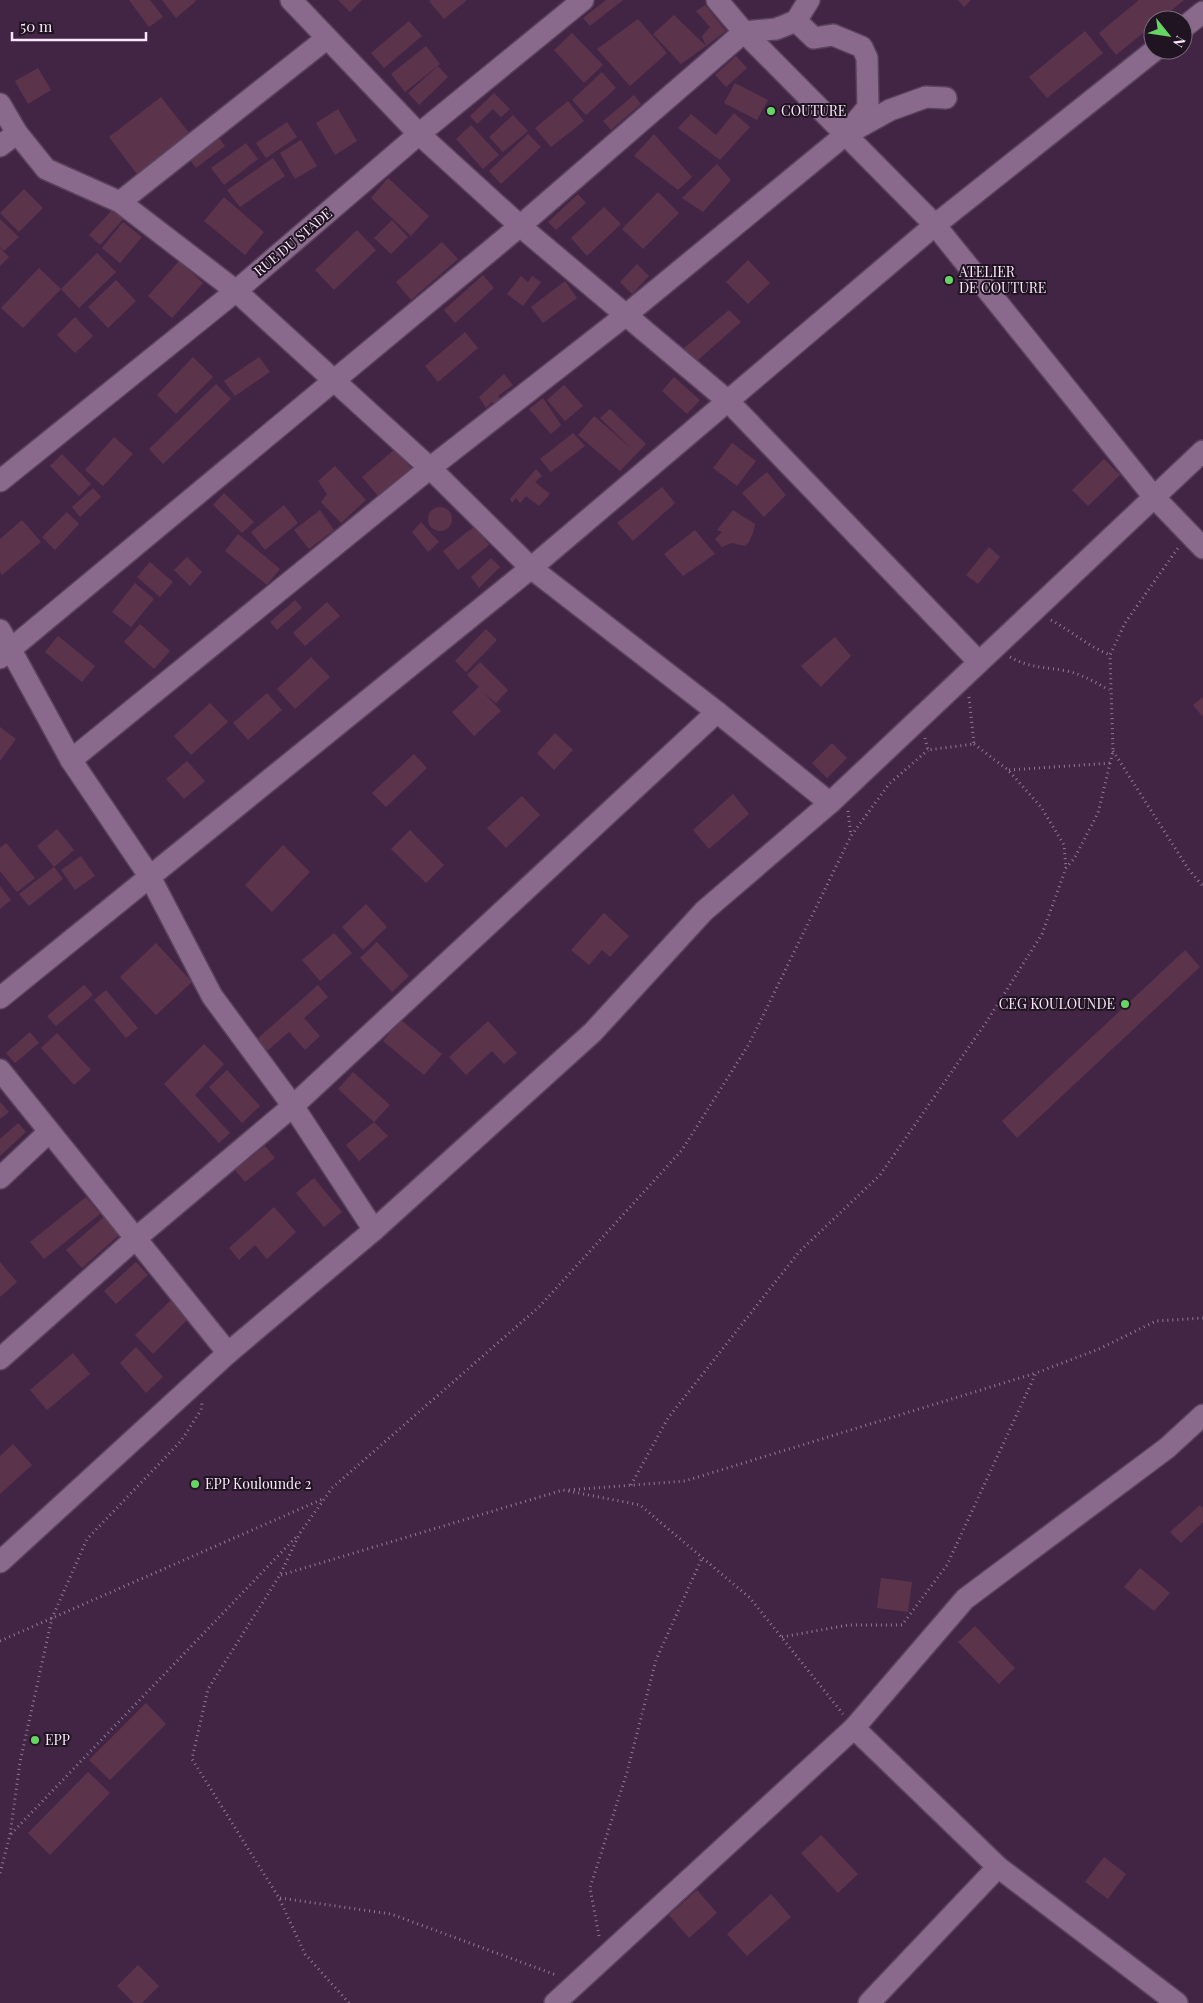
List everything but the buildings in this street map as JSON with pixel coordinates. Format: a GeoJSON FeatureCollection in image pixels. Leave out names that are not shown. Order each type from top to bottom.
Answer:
{"type":"FeatureCollection","features":[{"type":"Feature","properties":{"kind":"street"},"geometry":{"type":"LineString","coordinates":[[291,0],[326,39],[419,134],[520,226],[728,401],[973,668]]}},
{"type":"Feature","properties":{"kind":"street","name":"RUE DU STADE"},"geometry":{"type":"LineString","coordinates":[[0,481],[236,291],[419,134],[583,0]]}},
{"type":"Feature","properties":{"kind":"street"},"geometry":{"type":"LineString","coordinates":[[717,0],[744,32],[935,225],[1154,497],[1196,540]]}},
{"type":"Feature","properties":{"kind":"street"},"geometry":{"type":"LineString","coordinates":[[5,654],[520,226],[744,32],[776,29],[796,22],[810,0]]}},
{"type":"Feature","properties":{"kind":"street"},"geometry":{"type":"LineString","coordinates":[[1193,20],[1203,12]]}},
{"type":"Feature","properties":{"kind":"street"},"geometry":{"type":"LineString","coordinates":[[796,22],[814,38],[833,35],[862,47],[867,58],[868,107],[845,135]]}},
{"type":"Feature","properties":{"kind":"street"},"geometry":{"type":"LineString","coordinates":[[120,202],[326,39]]}},
{"type":"Feature","properties":{"kind":"street"},"geometry":{"type":"LineString","coordinates":[[0,998],[532,568],[935,225],[1143,60]]}},
{"type":"Feature","properties":{"kind":"street"},"geometry":{"type":"LineString","coordinates":[[71,760],[430,468],[626,315],[845,135],[890,110],[926,97],[946,98]]}},
{"type":"Feature","properties":{"kind":"street"},"geometry":{"type":"LineString","coordinates":[[0,104],[17,133],[46,169],[120,202],[236,291],[336,380],[430,468],[532,568],[718,712],[830,803]]}},
{"type":"Feature","properties":{"kind":"street"},"geometry":{"type":"LineString","coordinates":[[0,146],[17,133]]}},
{"type":"Feature","properties":{"kind":"street"},"geometry":{"type":"LineString","coordinates":[[0,1562],[228,1353],[374,1230],[593,1032],[704,912],[830,803],[1203,451]]}},
{"type":"Feature","properties":{"kind":"street"},"geometry":{"type":"LineString","coordinates":[[0,630],[5,654],[71,760],[150,877],[212,996],[293,1106],[374,1230]]}},
{"type":"Feature","properties":{"kind":"street"},"geometry":{"type":"LineString","coordinates":[[0,1359],[134,1239],[293,1106],[718,712]]}},
{"type":"Feature","properties":{"kind":"street"},"geometry":{"type":"LineString","coordinates":[[0,1070],[134,1239],[228,1353]]}},
{"type":"Feature","properties":{"kind":"street"},"geometry":{"type":"LineString","coordinates":[[0,1178],[49,1132]]}},
{"type":"Feature","properties":{"kind":"street"},"geometry":{"type":"LineString","coordinates":[[555,2003],[854,1728],[965,1599],[1167,1448],[1203,1415]]}},
{"type":"Feature","properties":{"kind":"street"},"geometry":{"type":"LineString","coordinates":[[854,1728],[998,1867],[1177,2003]]}},
{"type":"Feature","properties":{"kind":"street"},"geometry":{"type":"LineString","coordinates":[[868,2003],[998,1867]]}},
{"type":"Feature","properties":{"kind":"path"},"geometry":{"type":"LineString","coordinates":[[631,1485],[668,1418],[799,1252],[880,1175],[987,1021],[1042,934],[1066,868],[1074,859],[1098,813],[1114,751],[1110,655],[1125,623],[1196,540]]}},
{"type":"Feature","properties":{"kind":"path"},"geometry":{"type":"LineString","coordinates":[[1047,618],[1069,630],[1090,646],[1110,655]]}},
{"type":"Feature","properties":{"kind":"path"},"geometry":{"type":"LineString","coordinates":[[1016,651],[1010,658],[1025,665],[1066,671],[1088,677],[1110,691]]}},
{"type":"Feature","properties":{"kind":"path"},"geometry":{"type":"LineString","coordinates":[[973,668],[974,744]]}},
{"type":"Feature","properties":{"kind":"path"},"geometry":{"type":"LineString","coordinates":[[921,718],[928,750]]}},
{"type":"Feature","properties":{"kind":"path"},"geometry":{"type":"LineString","coordinates":[[10,1835],[300,1533],[332,1488],[540,1306],[682,1150],[749,1044],[851,836],[889,784],[928,750],[974,744],[1008,770],[1041,807],[1064,845],[1066,868]]}},
{"type":"Feature","properties":{"kind":"path"},"geometry":{"type":"LineString","coordinates":[[1114,751],[1189,870],[1203,886]]}},
{"type":"Feature","properties":{"kind":"path"},"geometry":{"type":"LineString","coordinates":[[1008,770],[1110,763]]}},
{"type":"Feature","properties":{"kind":"path"},"geometry":{"type":"LineString","coordinates":[[280,1575],[564,1490],[685,1481],[1036,1373],[1099,1349],[1156,1321],[1203,1318]]}},
{"type":"Feature","properties":{"kind":"path"},"geometry":{"type":"LineString","coordinates":[[782,1637],[848,1625],[902,1625],[947,1565],[1036,1373]]}},
{"type":"Feature","properties":{"kind":"path"},"geometry":{"type":"LineString","coordinates":[[0,1873],[10,1835],[20,1762],[52,1618],[87,1539],[181,1441],[200,1410],[205,1374]]}},
{"type":"Feature","properties":{"kind":"path"},"geometry":{"type":"LineString","coordinates":[[564,1490],[640,1505],[750,1598],[854,1728]]}},
{"type":"Feature","properties":{"kind":"path"},"geometry":{"type":"LineString","coordinates":[[0,1641],[325,1498]]}},
{"type":"Feature","properties":{"kind":"path"},"geometry":{"type":"LineString","coordinates":[[300,1533],[280,1575],[208,1689],[192,1759],[279,1898],[305,1954],[349,2003]]}},
{"type":"Feature","properties":{"kind":"path"},"geometry":{"type":"LineString","coordinates":[[603,1959],[590,1888],[626,1772],[656,1660],[702,1558]]}},
{"type":"Feature","properties":{"kind":"path"},"geometry":{"type":"LineString","coordinates":[[279,1898],[392,1914],[577,1983]]}},
{"type":"Feature","properties":{"kind":"place","name":"COUTURE"},"geometry":{"type":"Point","coordinates":[771,111]}},
{"type":"Feature","properties":{"kind":"place","name":"ATELIER DE COUTURE"},"geometry":{"type":"Point","coordinates":[949,280]}},
{"type":"Feature","properties":{"kind":"place","name":"CEG KOULOUNDE"},"geometry":{"type":"Point","coordinates":[1125,1004]}},
{"type":"Feature","properties":{"kind":"place","name":"EPP Koulounde 2"},"geometry":{"type":"Point","coordinates":[195,1484]}},
{"type":"Feature","properties":{"kind":"place","name":"EPP"},"geometry":{"type":"Point","coordinates":[35,1740]}}]}
